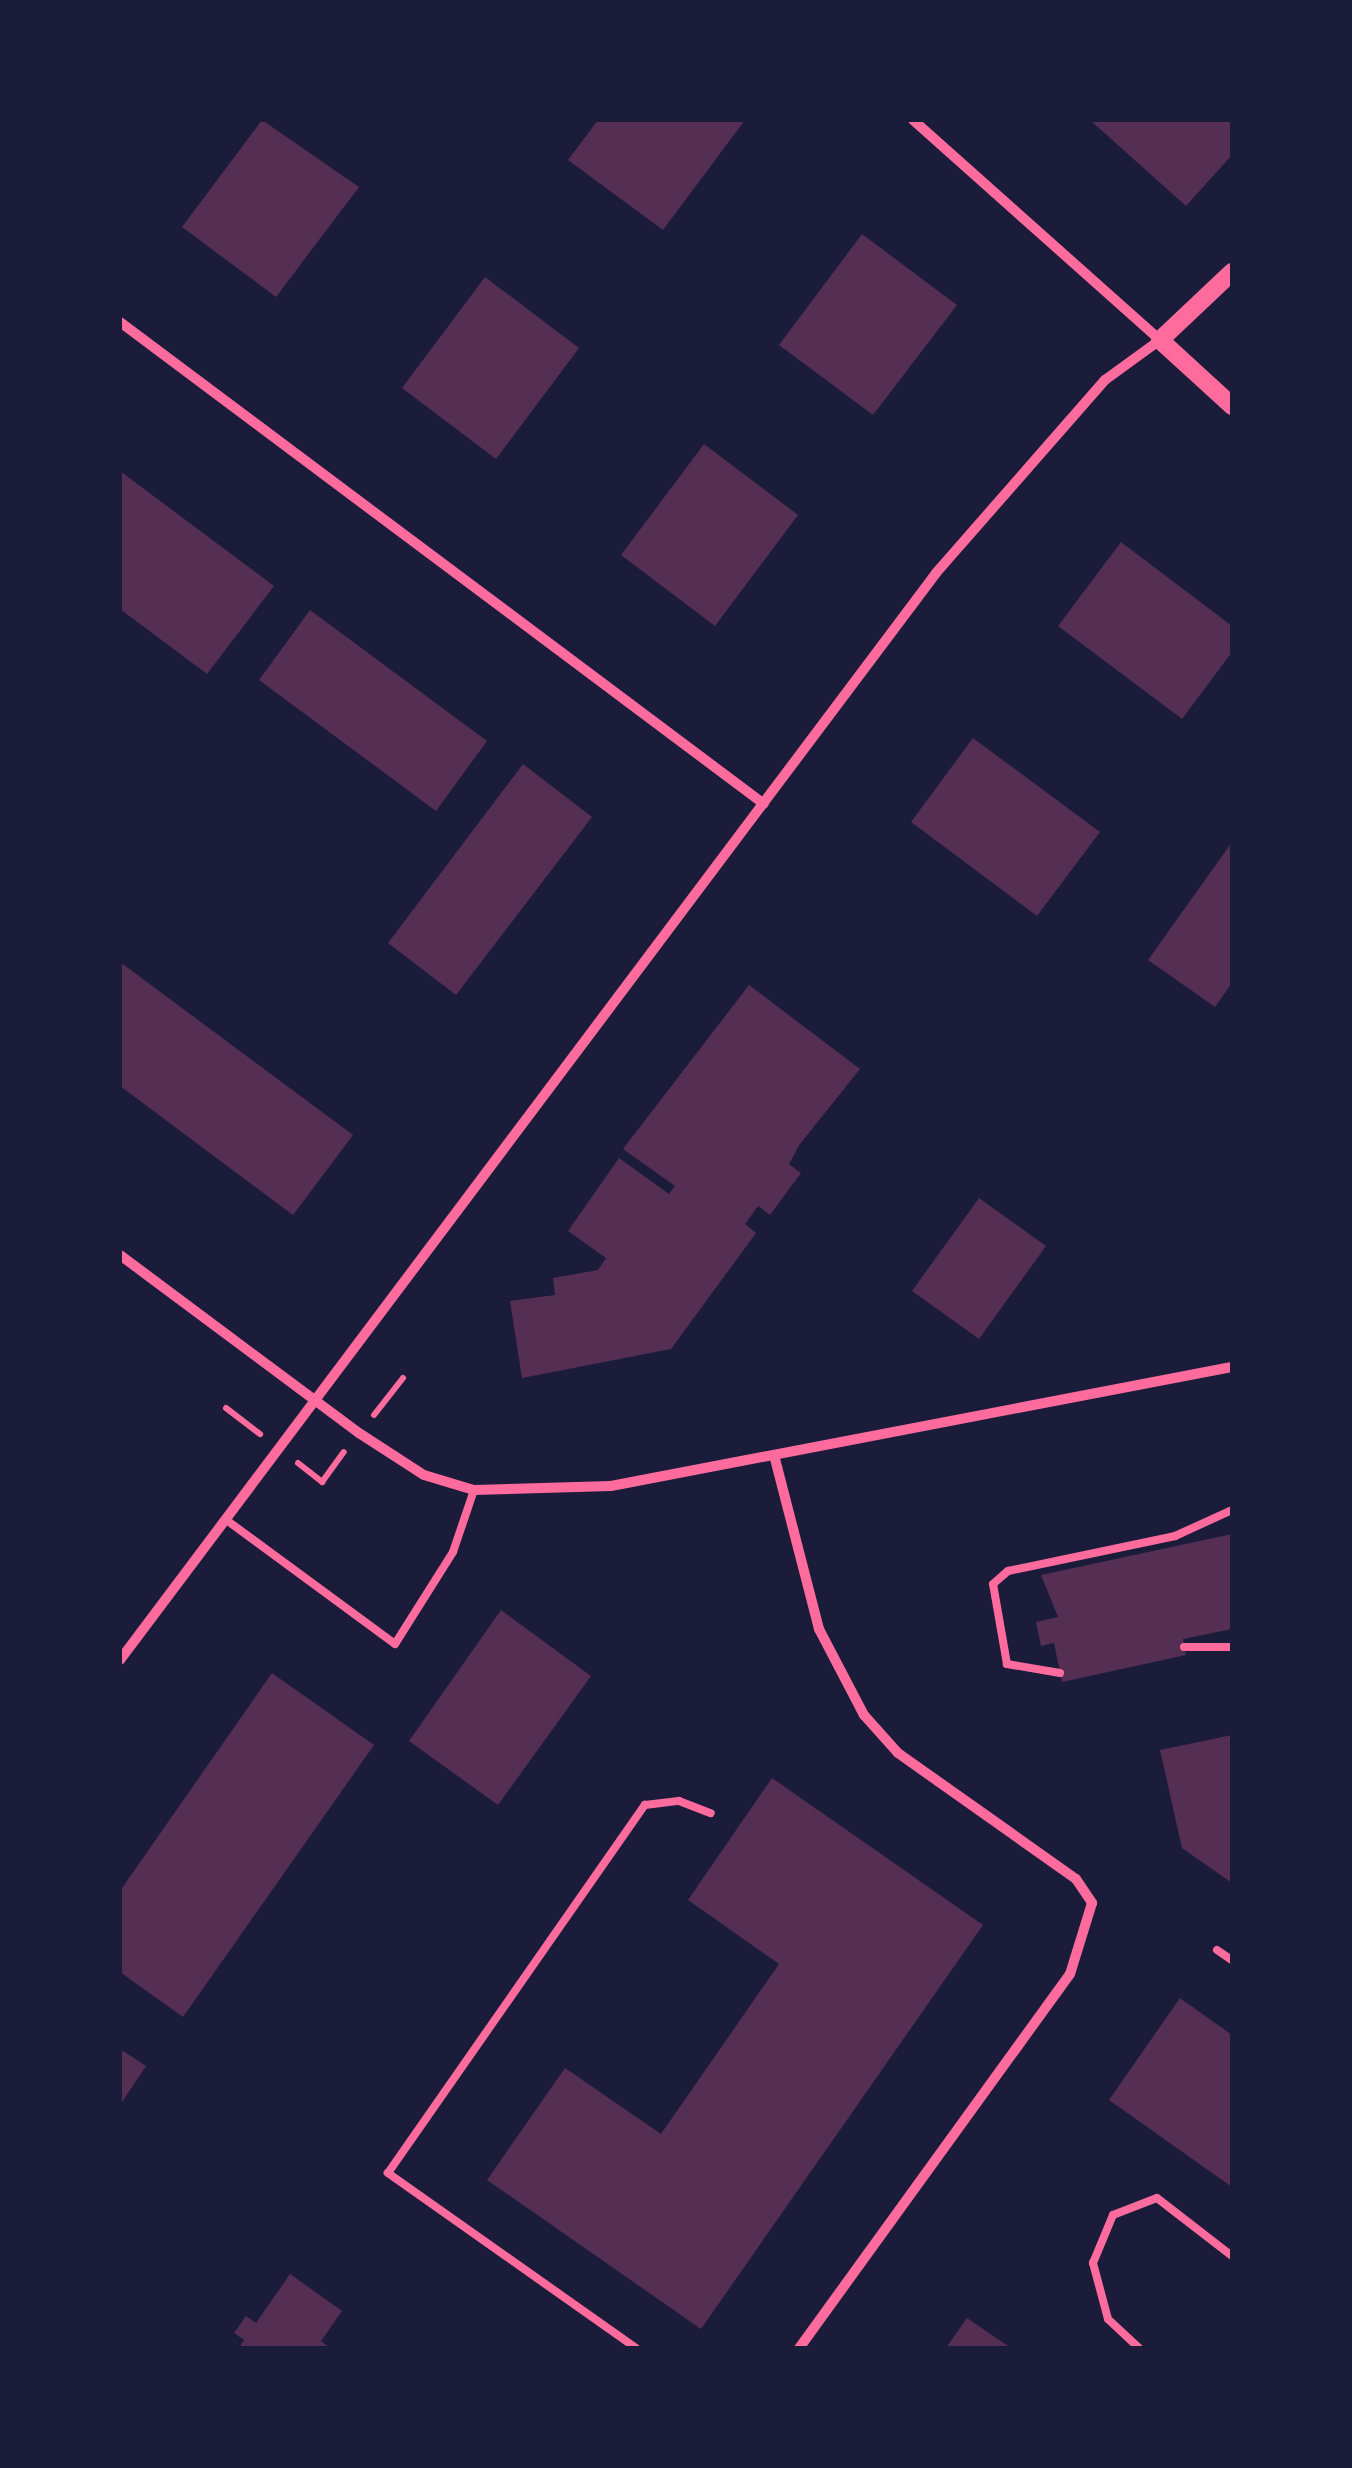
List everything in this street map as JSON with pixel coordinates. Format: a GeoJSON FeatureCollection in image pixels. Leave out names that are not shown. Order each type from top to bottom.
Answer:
{"type":"FeatureCollection","features":[{"type":"Feature","properties":{"kind":"street"},"geometry":{"type":"LineString","coordinates":[[912,120],[1232,406]]}},
{"type":"Feature","properties":{"kind":"street"},"geometry":{"type":"LineString","coordinates":[[120,1660],[936,573],[1105,380],[1160,340],[1232,272]]}},
{"type":"Feature","properties":{"kind":"street"},"geometry":{"type":"LineString","coordinates":[[120,322],[764,804]]}},
{"type":"Feature","properties":{"kind":"street"},"geometry":{"type":"LineString","coordinates":[[120,1255],[315,1400],[424,1475],[474,1490],[611,1486],[1232,1367]]}},
{"type":"Feature","properties":{"kind":"street"},"geometry":{"type":"LineString","coordinates":[[774,1455],[819,1629],[864,1715],[898,1753],[1076,1879],[1092,1902],[1070,1974],[799,2348]]}},
{"type":"Feature","properties":{"kind":"lane"},"geometry":{"type":"LineString","coordinates":[[225,1519],[395,1644],[453,1552],[474,1490]]}},
{"type":"Feature","properties":{"kind":"lane"},"geometry":{"type":"LineString","coordinates":[[1060,1673],[1007,1664],[993,1584],[1008,1570],[1175,1536],[1232,1510]]}},
{"type":"Feature","properties":{"kind":"lane"},"geometry":{"type":"LineString","coordinates":[[1184,1647],[1232,1647]]}},
{"type":"Feature","properties":{"kind":"lane"},"geometry":{"type":"LineString","coordinates":[[636,2348],[388,2173],[644,1805],[679,1801],[711,1813]]}},
{"type":"Feature","properties":{"kind":"lane"},"geometry":{"type":"LineString","coordinates":[[1218,1950],[1232,1960]]}},
{"type":"Feature","properties":{"kind":"lane"},"geometry":{"type":"LineString","coordinates":[[1139,2348],[1108,2319],[1093,2263],[1113,2215],[1157,2198],[1232,2256]]}},
{"type":"Feature","properties":{"kind":"building"},"geometry":{"type":"Polygon","coordinates":[[[262,120],[359,187],[276,297],[182,227],[262,120]]]}},
{"type":"Feature","properties":{"kind":"building"},"geometry":{"type":"Polygon","coordinates":[[[598,120],[745,120],[663,230],[568,160],[598,120]]]}},
{"type":"Feature","properties":{"kind":"building"},"geometry":{"type":"Polygon","coordinates":[[[1090,120],[1232,120],[1232,155],[1186,206],[1090,120]]]}},
{"type":"Feature","properties":{"kind":"building"},"geometry":{"type":"Polygon","coordinates":[[[862,234],[957,305],[873,415],[779,345],[862,234]]]}},
{"type":"Feature","properties":{"kind":"building"},"geometry":{"type":"Polygon","coordinates":[[[485,277],[579,348],[496,459],[402,388],[485,277]]]}},
{"type":"Feature","properties":{"kind":"building"},"geometry":{"type":"Polygon","coordinates":[[[704,444],[798,515],[715,626],[621,555],[704,444]]]}},
{"type":"Feature","properties":{"kind":"building"},"geometry":{"type":"Polygon","coordinates":[[[120,471],[274,586],[207,674],[120,609],[120,471]]]}},
{"type":"Feature","properties":{"kind":"building"},"geometry":{"type":"Polygon","coordinates":[[[1121,542],[1232,626],[1232,652],[1182,719],[1058,626],[1121,542]]]}},
{"type":"Feature","properties":{"kind":"building"},"geometry":{"type":"Polygon","coordinates":[[[310,610],[487,741],[436,811],[259,680],[310,610]]]}},
{"type":"Feature","properties":{"kind":"building"},"geometry":{"type":"Polygon","coordinates":[[[973,738],[1100,832],[1037,916],[911,822],[973,738]]]}},
{"type":"Feature","properties":{"kind":"building"},"geometry":{"type":"Polygon","coordinates":[[[523,764],[592,817],[456,995],[388,943],[523,764]]]}},
{"type":"Feature","properties":{"kind":"building"},"geometry":{"type":"Polygon","coordinates":[[[1232,842],[1232,983],[1215,1007],[1148,960],[1232,842]]]}},
{"type":"Feature","properties":{"kind":"building"},"geometry":{"type":"Polygon","coordinates":[[[120,962],[353,1135],[293,1215],[120,1086],[120,962]]]}},
{"type":"Feature","properties":{"kind":"building"},"geometry":{"type":"Polygon","coordinates":[[[749,985],[860,1069],[800,1144],[789,1164],[801,1173],[770,1215],[758,1206],[745,1224],[756,1233],[671,1349],[522,1378],[510,1301],[555,1295],[553,1278],[598,1270],[606,1258],[568,1231],[619,1158],[669,1194],[675,1186],[623,1149],[749,985]]]}},
{"type":"Feature","properties":{"kind":"building"},"geometry":{"type":"Polygon","coordinates":[[[979,1198],[1046,1246],[979,1339],[912,1291],[979,1198]]]}},
{"type":"Feature","properties":{"kind":"building"},"geometry":{"type":"Polygon","coordinates":[[[1232,1534],[1232,1629],[1183,1639],[1186,1655],[1062,1682],[1054,1643],[1041,1646],[1036,1622],[1058,1617],[1041,1575],[1232,1534]]]}},
{"type":"Feature","properties":{"kind":"building"},"geometry":{"type":"Polygon","coordinates":[[[501,1610],[591,1676],[498,1805],[409,1741],[501,1610]]]}},
{"type":"Feature","properties":{"kind":"building"},"geometry":{"type":"Polygon","coordinates":[[[272,1673],[374,1745],[183,2017],[120,1972],[120,1891],[272,1673]]]}},
{"type":"Feature","properties":{"kind":"building"},"geometry":{"type":"Polygon","coordinates":[[[1232,1735],[1232,1883],[1182,1848],[1160,1750],[1232,1735]]]}},
{"type":"Feature","properties":{"kind":"building"},"geometry":{"type":"Polygon","coordinates":[[[772,1778],[983,1925],[701,2329],[487,2180],[565,2068],[661,2134],[779,1964],[688,1900],[772,1778]]]}},
{"type":"Feature","properties":{"kind":"building"},"geometry":{"type":"Polygon","coordinates":[[[1180,1998],[1232,2035],[1232,2187],[1109,2100],[1180,1998]]]}},
{"type":"Feature","properties":{"kind":"building"},"geometry":{"type":"Polygon","coordinates":[[[120,2049],[146,2066],[120,2105],[120,2049]]]}},
{"type":"Feature","properties":{"kind":"building"},"geometry":{"type":"Polygon","coordinates":[[[290,2274],[342,2311],[321,2341],[330,2348],[239,2348],[244,2340],[234,2333],[246,2316],[256,2323],[290,2274]]]}},
{"type":"Feature","properties":{"kind":"building"},"geometry":{"type":"Polygon","coordinates":[[[967,2318],[1011,2348],[946,2348],[967,2318]]]}}]}
